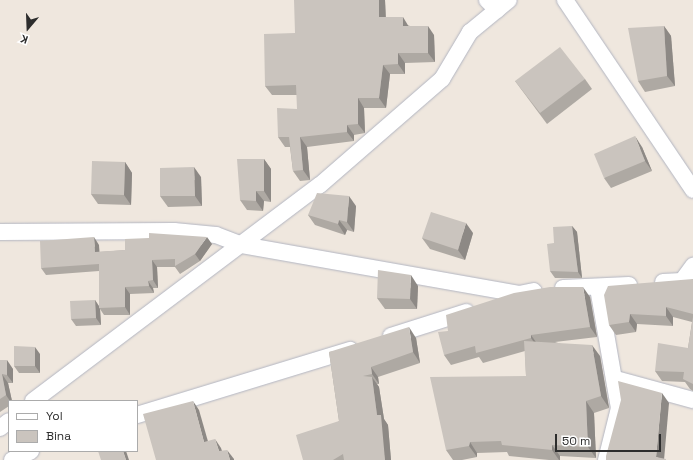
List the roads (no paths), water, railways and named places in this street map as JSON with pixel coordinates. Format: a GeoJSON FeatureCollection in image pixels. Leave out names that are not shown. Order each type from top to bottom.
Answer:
{"type":"FeatureCollection","features":[{"type":"Feature","properties":{"kind":"street"},"geometry":{"type":"LineString","coordinates":[[565,0],[693,190]]}},
{"type":"Feature","properties":{"kind":"street"},"geometry":{"type":"LineString","coordinates":[[34,400],[320,185],[442,79],[470,32],[498,3]]}},
{"type":"Feature","properties":{"kind":"street"},"geometry":{"type":"LineString","coordinates":[[0,232],[174,231],[216,235],[242,245],[518,294]]}},
{"type":"Feature","properties":{"kind":"street"},"geometry":{"type":"LineString","coordinates":[[138,416],[371,343],[518,294],[556,287],[598,288],[688,282],[693,266]]}},
{"type":"Feature","properties":{"kind":"street"},"geometry":{"type":"LineString","coordinates":[[598,288],[616,378],[619,408],[606,460]]}},
{"type":"Feature","properties":{"kind":"street"},"geometry":{"type":"LineString","coordinates":[[616,378],[693,400]]}},
{"type":"Feature","properties":{"kind":"street"},"geometry":{"type":"LineString","coordinates":[[0,428],[8,422]]}},
{"type":"Feature","properties":{"kind":"street"},"geometry":{"type":"LineString","coordinates":[[12,460],[29,452]]}}]}
